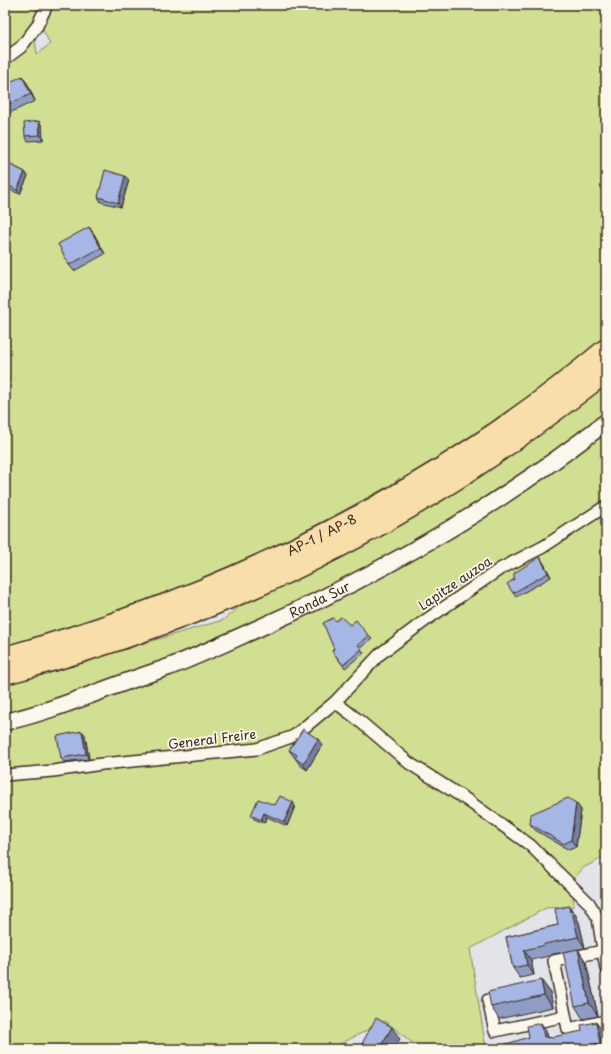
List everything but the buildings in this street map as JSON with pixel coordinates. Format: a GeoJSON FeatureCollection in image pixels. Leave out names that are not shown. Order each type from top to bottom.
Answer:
{"type":"FeatureCollection","features":[{"type":"Feature","properties":{"kind":"highway","name":"AP-1 / AP-8"},"geometry":{"type":"LineString","coordinates":[[5,657],[93,630],[203,590],[302,545],[386,501],[473,448],[515,419],[606,349]]}},
{"type":"Feature","properties":{"kind":"highway","name":"AP-1 / AP-8"},"geometry":{"type":"LineString","coordinates":[[5,674],[72,655],[162,625],[243,592],[311,561],[350,541],[446,486],[526,433],[606,372]]}},
{"type":"Feature","properties":{"kind":"main road","name":"Ronda Sur"},"geometry":{"type":"LineString","coordinates":[[5,722],[69,703],[169,667],[207,652],[299,610],[396,560],[461,522],[552,462],[606,422]]}},
{"type":"Feature","properties":{"kind":"street"},"geometry":{"type":"LineString","coordinates":[[5,59],[21,47],[25,42],[37,26],[47,5]]}},
{"type":"Feature","properties":{"kind":"street","name":"Lapitze auzoa"},"geometry":{"type":"LineString","coordinates":[[335,702],[380,654],[426,620],[500,569],[543,546],[606,506]]}},
{"type":"Feature","properties":{"kind":"street"},"geometry":{"type":"LineString","coordinates":[[335,702],[409,763],[467,800],[530,845],[589,903],[598,918],[606,968]]}},
{"type":"Feature","properties":{"kind":"street","name":"General Freire"},"geometry":{"type":"LineString","coordinates":[[5,775],[257,749],[294,736],[335,702]]}},
{"type":"Feature","properties":{"kind":"street"},"geometry":{"type":"LineString","coordinates":[[603,951],[554,961],[568,1029],[606,1021]]}},
{"type":"Feature","properties":{"kind":"street"},"geometry":{"type":"LineString","coordinates":[[488,1000],[495,1031],[565,1016]]}},
{"type":"Feature","properties":{"kind":"green space"},"geometry":{"type":"Polygon","coordinates":[[[5,5],[47,5],[26,36],[5,55],[5,5]]]}},
{"type":"Feature","properties":{"kind":"green space"},"geometry":{"type":"Polygon","coordinates":[[[51,5],[606,5],[606,856],[583,868],[572,881],[574,906],[546,908],[470,949],[486,1049],[420,1049],[385,1021],[340,1044],[337,1049],[5,1049],[5,684],[223,620],[400,478],[391,485],[283,543],[181,587],[53,635],[5,647],[5,62],[35,39],[37,54],[50,44],[41,26],[51,5]]]}}]}
